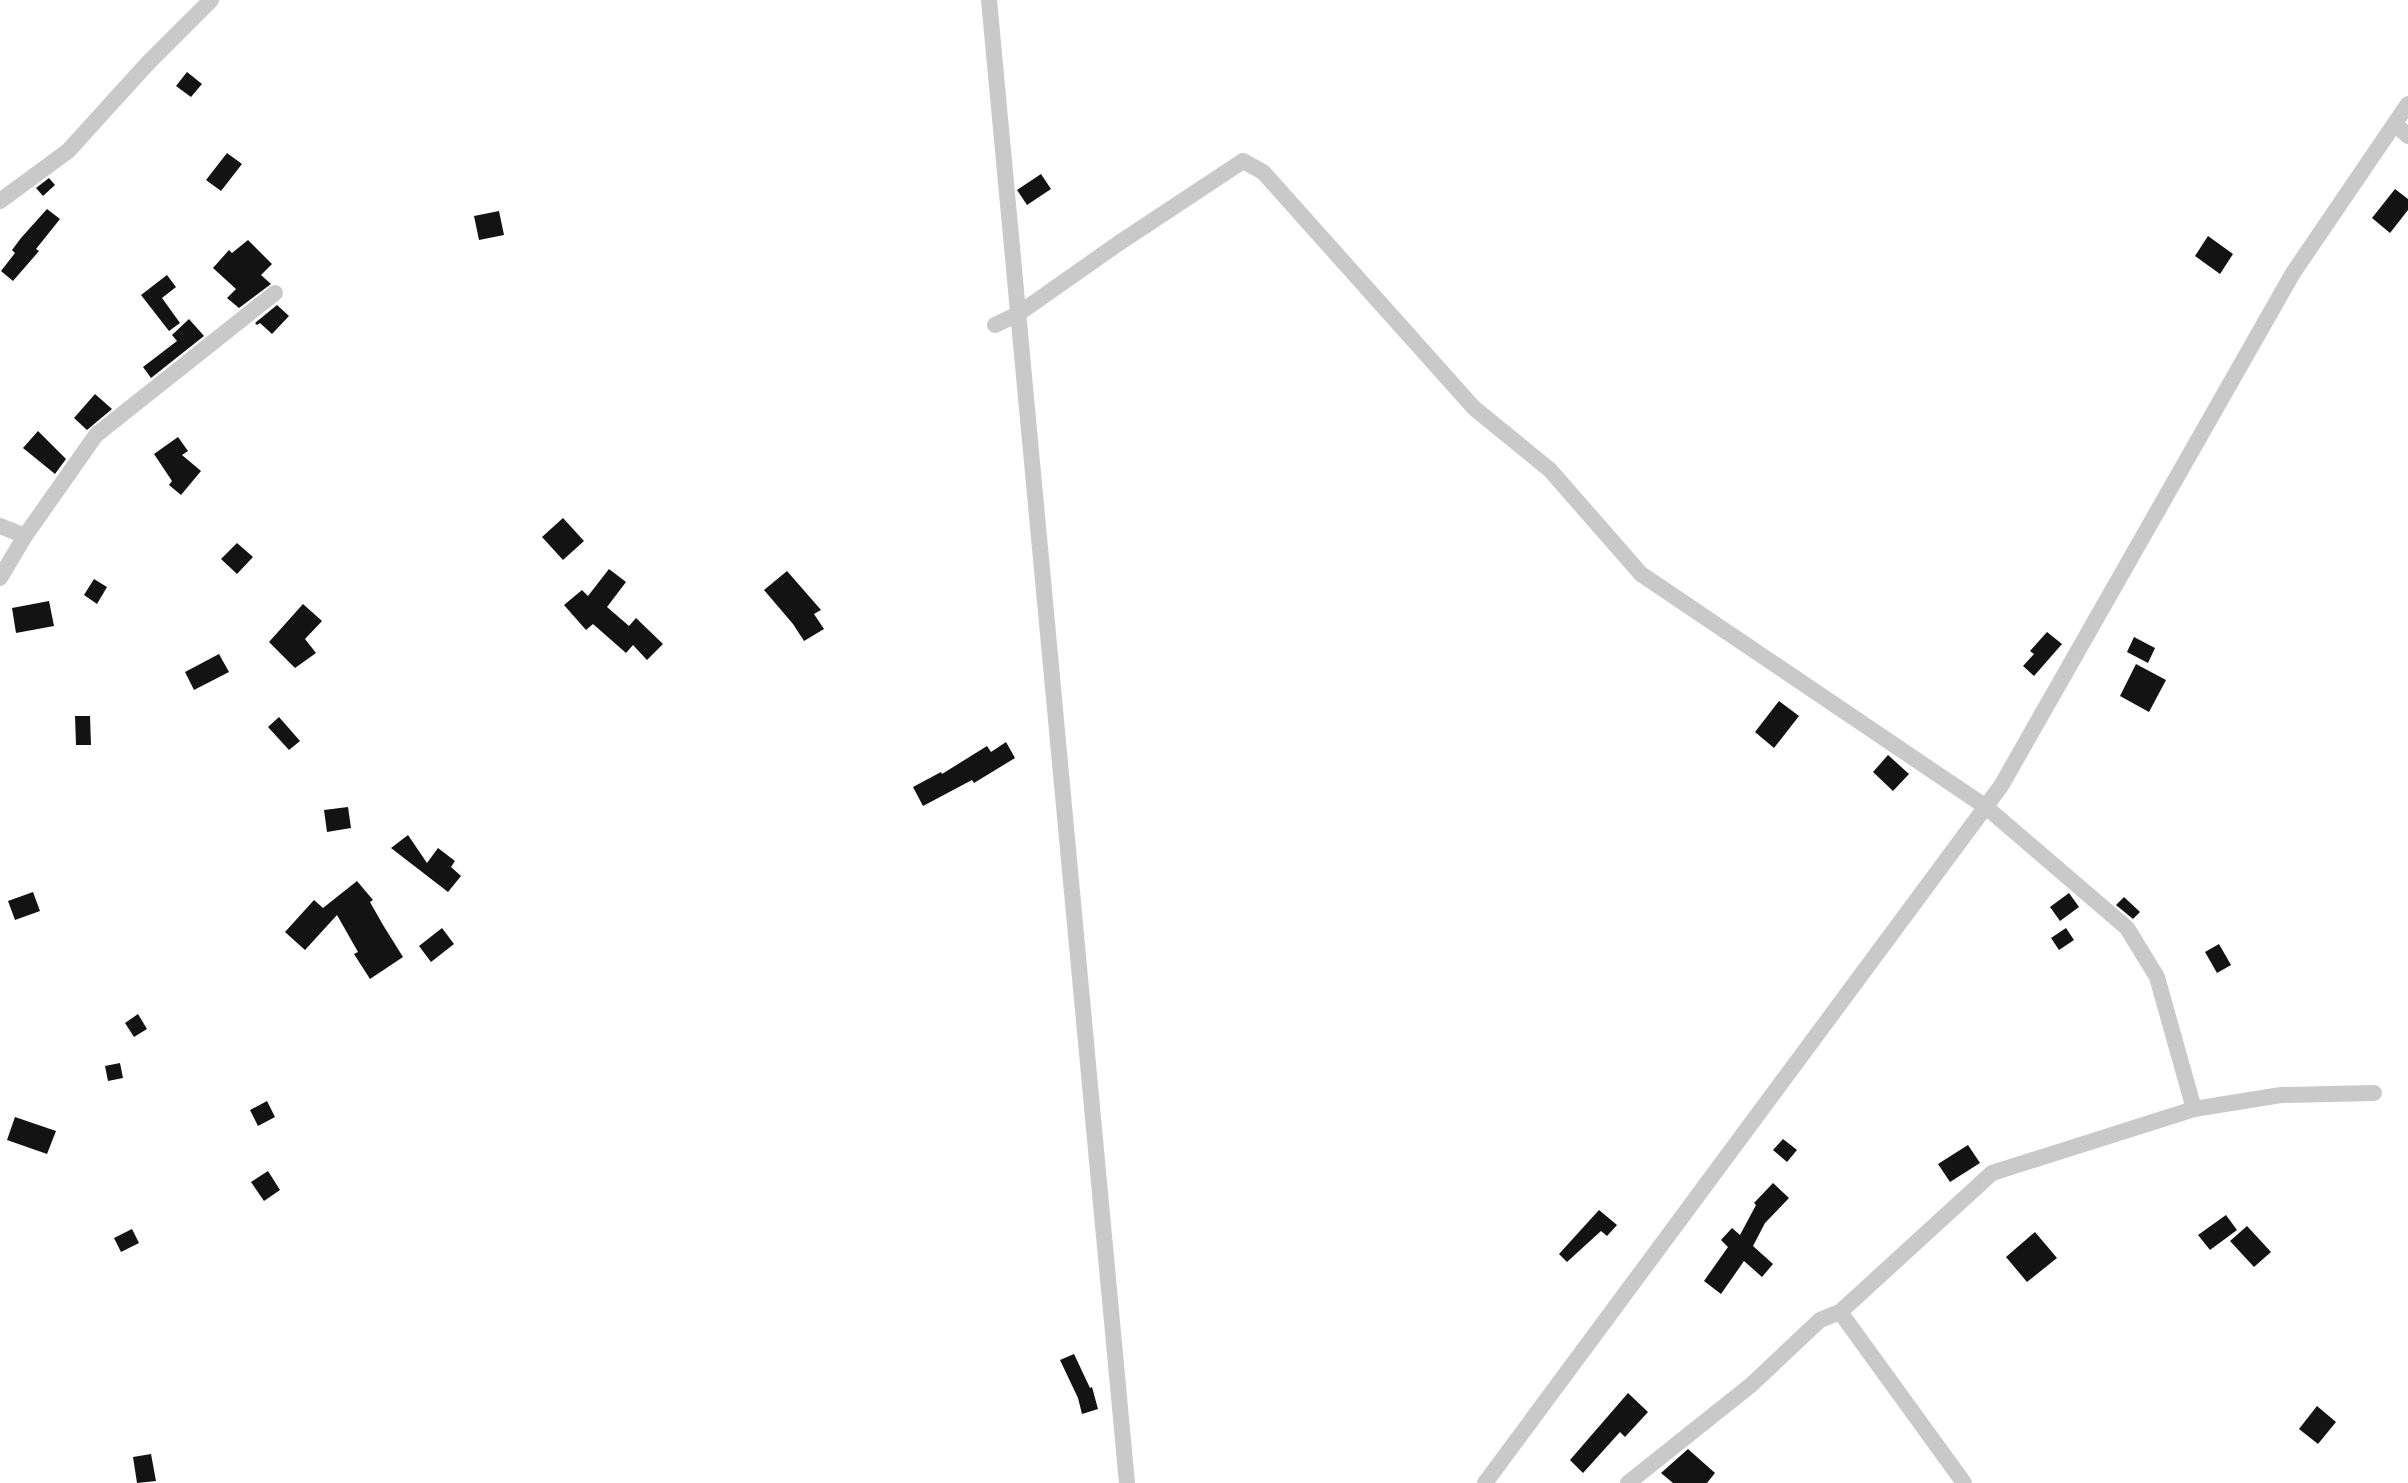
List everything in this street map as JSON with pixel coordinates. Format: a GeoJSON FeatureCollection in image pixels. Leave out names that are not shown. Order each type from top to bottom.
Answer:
{"type":"FeatureCollection","features":[{"type":"Feature","properties":{"kind":"street"},"geometry":{"type":"LineString","coordinates":[[0,201],[68,151],[148,63],[211,0]]}},
{"type":"Feature","properties":{"kind":"street"},"geometry":{"type":"LineString","coordinates":[[989,0],[1127,1483]]}},
{"type":"Feature","properties":{"kind":"street"},"geometry":{"type":"LineString","coordinates":[[1485,1483],[2001,786],[2293,273],[2408,104]]}},
{"type":"Feature","properties":{"kind":"street"},"geometry":{"type":"LineString","coordinates":[[2395,124],[2408,136]]}},
{"type":"Feature","properties":{"kind":"street"},"geometry":{"type":"LineString","coordinates":[[995,325],[1018,314],[1243,161],[1263,172],[1474,408],[1550,470],[1641,574],[1986,807],[2127,928],[2157,977],[2194,1109]]}},
{"type":"Feature","properties":{"kind":"street"},"geometry":{"type":"LineString","coordinates":[[0,578],[24,536],[96,435],[275,293]]}},
{"type":"Feature","properties":{"kind":"street"},"geometry":{"type":"LineString","coordinates":[[0,526],[24,536]]}},
{"type":"Feature","properties":{"kind":"street"},"geometry":{"type":"LineString","coordinates":[[1628,1483],[1751,1385],[1820,1320],[1840,1312],[1992,1173],[2194,1109],[2281,1095],[2374,1093]]}},
{"type":"Feature","properties":{"kind":"street"},"geometry":{"type":"LineString","coordinates":[[1840,1312],[1964,1483]]}},
{"type":"Feature","properties":{"kind":"building"},"geometry":{"type":"Polygon","coordinates":[[[187,72],[202,84],[191,97],[176,86],[187,72]]]}},
{"type":"Feature","properties":{"kind":"building"},"geometry":{"type":"Polygon","coordinates":[[[227,153],[242,164],[221,191],[206,180],[227,153]]]}},
{"type":"Feature","properties":{"kind":"building"},"geometry":{"type":"Polygon","coordinates":[[[1041,174],[1051,189],[1027,205],[1017,190],[1041,174]]]}},
{"type":"Feature","properties":{"kind":"building"},"geometry":{"type":"Polygon","coordinates":[[[49,178],[55,185],[43,196],[36,188],[49,178]]]}},
{"type":"Feature","properties":{"kind":"building"},"geometry":{"type":"Polygon","coordinates":[[[2395,189],[2408,199],[2408,210],[2390,233],[2372,218],[2395,189]]]}},
{"type":"Feature","properties":{"kind":"building"},"geometry":{"type":"Polygon","coordinates":[[[47,209],[60,219],[36,249],[39,251],[13,281],[1,271],[15,253],[12,250],[47,209]]]}},
{"type":"Feature","properties":{"kind":"building"},"geometry":{"type":"Polygon","coordinates":[[[499,211],[504,235],[479,240],[474,216],[499,211]]]}},
{"type":"Feature","properties":{"kind":"building"},"geometry":{"type":"Polygon","coordinates":[[[2208,236],[2233,254],[2220,274],[2195,256],[2208,236]]]}},
{"type":"Feature","properties":{"kind":"building"},"geometry":{"type":"Polygon","coordinates":[[[248,240],[272,264],[261,275],[271,284],[239,308],[227,298],[236,289],[213,268],[229,250],[232,253],[248,240]]]}},
{"type":"Feature","properties":{"kind":"building"},"geometry":{"type":"Polygon","coordinates":[[[167,275],[176,287],[162,298],[180,323],[169,331],[141,295],[167,275]]]}},
{"type":"Feature","properties":{"kind":"building"},"geometry":{"type":"Polygon","coordinates":[[[277,305],[289,316],[272,334],[260,323],[255,323],[277,305]]]}},
{"type":"Feature","properties":{"kind":"building"},"geometry":{"type":"Polygon","coordinates":[[[189,319],[204,336],[151,378],[143,367],[177,341],[172,335],[189,319]]]}},
{"type":"Feature","properties":{"kind":"building"},"geometry":{"type":"Polygon","coordinates":[[[95,394],[112,409],[87,430],[74,418],[95,394]]]}},
{"type":"Feature","properties":{"kind":"building"},"geometry":{"type":"Polygon","coordinates":[[[38,431],[66,459],[55,474],[23,448],[38,431]]]}},
{"type":"Feature","properties":{"kind":"building"},"geometry":{"type":"Polygon","coordinates":[[[178,437],[188,451],[182,455],[201,471],[181,495],[169,485],[172,481],[154,454],[178,437]]]}},
{"type":"Feature","properties":{"kind":"building"},"geometry":{"type":"Polygon","coordinates":[[[563,518],[584,541],[563,560],[542,537],[563,518]]]}},
{"type":"Feature","properties":{"kind":"building"},"geometry":{"type":"Polygon","coordinates":[[[237,543],[253,557],[237,574],[221,559],[237,543]]]}},
{"type":"Feature","properties":{"kind":"building"},"geometry":{"type":"Polygon","coordinates":[[[609,569],[626,582],[607,607],[629,626],[636,618],[663,644],[647,660],[633,645],[626,653],[593,624],[586,630],[564,605],[582,590],[588,596],[609,569]]]}},
{"type":"Feature","properties":{"kind":"building"},"geometry":{"type":"Polygon","coordinates":[[[787,571],[821,610],[814,614],[824,629],[804,641],[764,590],[787,571]]]}},
{"type":"Feature","properties":{"kind":"building"},"geometry":{"type":"Polygon","coordinates":[[[94,579],[107,587],[97,604],[84,595],[94,579]]]}},
{"type":"Feature","properties":{"kind":"building"},"geometry":{"type":"Polygon","coordinates":[[[49,601],[54,626],[16,633],[12,608],[49,601]]]}},
{"type":"Feature","properties":{"kind":"building"},"geometry":{"type":"Polygon","coordinates":[[[303,604],[322,621],[305,639],[316,653],[295,668],[269,642],[303,604]]]}},
{"type":"Feature","properties":{"kind":"building"},"geometry":{"type":"Polygon","coordinates":[[[2047,632],[2062,644],[2034,676],[2023,666],[2034,654],[2030,651],[2047,632]]]}},
{"type":"Feature","properties":{"kind":"building"},"geometry":{"type":"Polygon","coordinates":[[[2134,637],[2155,648],[2148,663],[2127,652],[2134,637]]]}},
{"type":"Feature","properties":{"kind":"building"},"geometry":{"type":"Polygon","coordinates":[[[219,654],[229,672],[194,690],[185,672],[219,654]]]}},
{"type":"Feature","properties":{"kind":"building"},"geometry":{"type":"Polygon","coordinates":[[[2136,664],[2166,680],[2149,712],[2120,696],[2136,664]]]}},
{"type":"Feature","properties":{"kind":"building"},"geometry":{"type":"Polygon","coordinates":[[[1779,701],[1799,716],[1774,748],[1755,732],[1779,701]]]}},
{"type":"Feature","properties":{"kind":"building"},"geometry":{"type":"Polygon","coordinates":[[[75,716],[90,716],[91,745],[76,745],[75,716]]]}},
{"type":"Feature","properties":{"kind":"building"},"geometry":{"type":"Polygon","coordinates":[[[279,717],[300,741],[289,750],[268,727],[279,717]]]}},
{"type":"Feature","properties":{"kind":"building"},"geometry":{"type":"Polygon","coordinates":[[[1006,742],[1015,758],[974,783],[972,780],[923,806],[913,787],[941,772],[942,774],[987,746],[991,752],[1006,742]]]}},
{"type":"Feature","properties":{"kind":"building"},"geometry":{"type":"Polygon","coordinates":[[[1888,755],[1909,774],[1893,791],[1873,772],[1888,755]]]}},
{"type":"Feature","properties":{"kind":"building"},"geometry":{"type":"Polygon","coordinates":[[[348,807],[351,828],[327,832],[324,810],[348,807]]]}},
{"type":"Feature","properties":{"kind":"building"},"geometry":{"type":"Polygon","coordinates":[[[408,835],[427,863],[438,848],[455,861],[451,867],[461,876],[448,892],[391,848],[408,835]]]}},
{"type":"Feature","properties":{"kind":"building"},"geometry":{"type":"Polygon","coordinates":[[[357,881],[373,900],[370,902],[403,957],[370,979],[354,954],[358,952],[337,915],[305,950],[285,932],[314,900],[323,908],[357,881]]]}},
{"type":"Feature","properties":{"kind":"building"},"geometry":{"type":"Polygon","coordinates":[[[33,892],[40,911],[15,920],[8,901],[33,892]]]}},
{"type":"Feature","properties":{"kind":"building"},"geometry":{"type":"Polygon","coordinates":[[[2069,893],[2079,907],[2060,921],[2050,907],[2069,893]]]}},
{"type":"Feature","properties":{"kind":"building"},"geometry":{"type":"Polygon","coordinates":[[[2124,897],[2140,912],[2133,919],[2116,905],[2124,897]]]}},
{"type":"Feature","properties":{"kind":"building"},"geometry":{"type":"Polygon","coordinates":[[[442,928],[454,944],[431,962],[419,946],[442,928]]]}},
{"type":"Feature","properties":{"kind":"building"},"geometry":{"type":"Polygon","coordinates":[[[2066,928],[2074,940],[2059,950],[2051,938],[2066,928]]]}},
{"type":"Feature","properties":{"kind":"building"},"geometry":{"type":"Polygon","coordinates":[[[2219,944],[2231,965],[2217,973],[2205,952],[2219,944]]]}},
{"type":"Feature","properties":{"kind":"building"},"geometry":{"type":"Polygon","coordinates":[[[138,1014],[147,1029],[134,1037],[125,1023],[138,1014]]]}},
{"type":"Feature","properties":{"kind":"building"},"geometry":{"type":"Polygon","coordinates":[[[120,1063],[123,1078],[108,1081],[105,1066],[120,1063]]]}},
{"type":"Feature","properties":{"kind":"building"},"geometry":{"type":"Polygon","coordinates":[[[267,1101],[275,1117],[258,1126],[250,1110],[267,1101]]]}},
{"type":"Feature","properties":{"kind":"building"},"geometry":{"type":"Polygon","coordinates":[[[15,1117],[56,1131],[47,1154],[7,1140],[15,1117]]]}},
{"type":"Feature","properties":{"kind":"building"},"geometry":{"type":"Polygon","coordinates":[[[1783,1139],[1797,1150],[1787,1162],[1773,1150],[1783,1139]]]}},
{"type":"Feature","properties":{"kind":"building"},"geometry":{"type":"Polygon","coordinates":[[[1968,1145],[1980,1163],[1950,1182],[1938,1164],[1968,1145]]]}},
{"type":"Feature","properties":{"kind":"building"},"geometry":{"type":"Polygon","coordinates":[[[268,1171],[280,1190],[264,1201],[251,1182],[268,1171]]]}},
{"type":"Feature","properties":{"kind":"building"},"geometry":{"type":"Polygon","coordinates":[[[1773,1183],[1789,1198],[1765,1223],[1753,1246],[1773,1264],[1762,1277],[1744,1261],[1721,1294],[1704,1281],[1728,1247],[1721,1240],[1732,1228],[1740,1235],[1756,1205],[1754,1203],[1773,1183]]]}},
{"type":"Feature","properties":{"kind":"building"},"geometry":{"type":"Polygon","coordinates":[[[1599,1210],[1617,1225],[1607,1236],[1601,1231],[1567,1262],[1559,1254],[1599,1210]]]}},
{"type":"Feature","properties":{"kind":"building"},"geometry":{"type":"Polygon","coordinates":[[[2226,1215],[2237,1230],[2210,1250],[2198,1235],[2226,1215]]]}},
{"type":"Feature","properties":{"kind":"building"},"geometry":{"type":"Polygon","coordinates":[[[2247,1226],[2271,1252],[2254,1267],[2230,1241],[2247,1226]]]}},
{"type":"Feature","properties":{"kind":"building"},"geometry":{"type":"Polygon","coordinates":[[[132,1229],[139,1243],[121,1252],[114,1238],[132,1229]]]}},
{"type":"Feature","properties":{"kind":"building"},"geometry":{"type":"Polygon","coordinates":[[[2035,1232],[2057,1258],[2027,1282],[2006,1257],[2035,1232]]]}},
{"type":"Feature","properties":{"kind":"building"},"geometry":{"type":"Polygon","coordinates":[[[1074,1354],[1090,1388],[1092,1387],[1098,1409],[1082,1414],[1078,1398],[1060,1360],[1074,1354]]]}},
{"type":"Feature","properties":{"kind":"building"},"geometry":{"type":"Polygon","coordinates":[[[1628,1393],[1648,1412],[1625,1437],[1620,1432],[1583,1473],[1570,1460],[1628,1393]]]}},
{"type":"Feature","properties":{"kind":"building"},"geometry":{"type":"Polygon","coordinates":[[[2317,1406],[2336,1422],[2318,1444],[2299,1429],[2317,1406]]]}},
{"type":"Feature","properties":{"kind":"building"},"geometry":{"type":"Polygon","coordinates":[[[1688,1449],[1715,1473],[1707,1483],[1673,1483],[1661,1473],[1688,1449]]]}},
{"type":"Feature","properties":{"kind":"building"},"geometry":{"type":"Polygon","coordinates":[[[151,1454],[156,1481],[137,1483],[133,1457],[151,1454]]]}}]}
